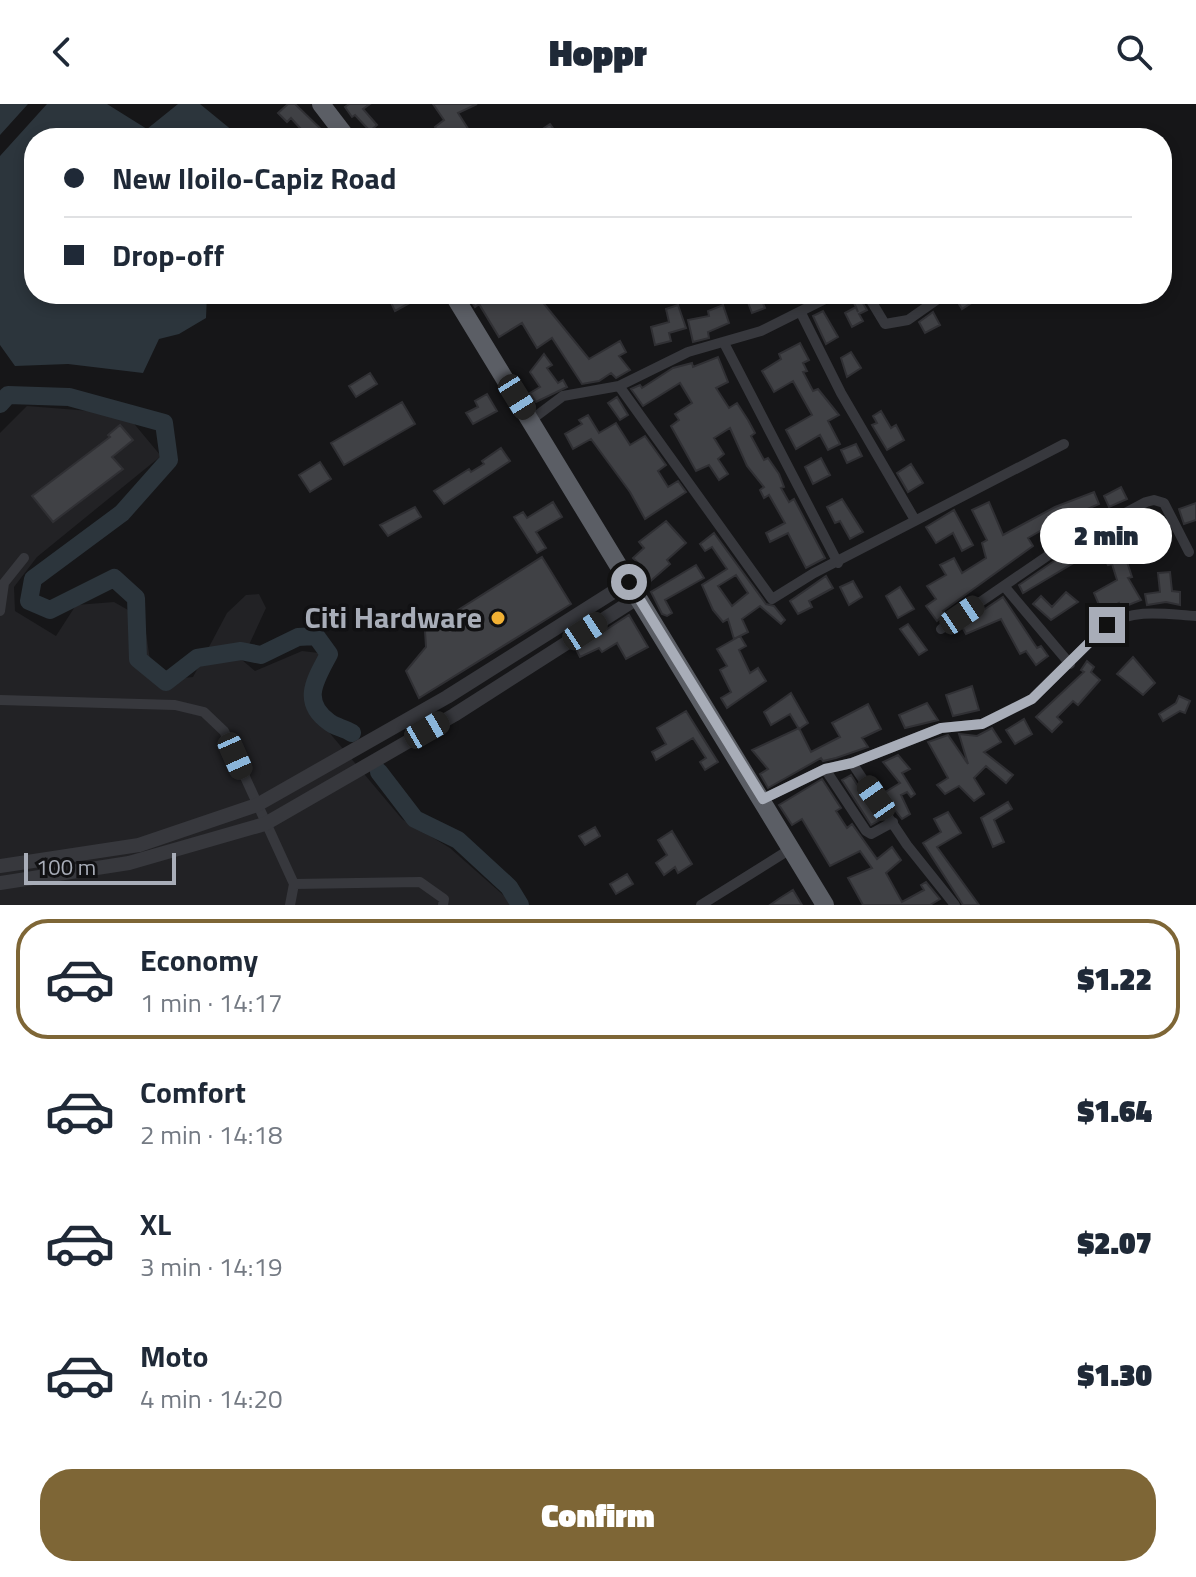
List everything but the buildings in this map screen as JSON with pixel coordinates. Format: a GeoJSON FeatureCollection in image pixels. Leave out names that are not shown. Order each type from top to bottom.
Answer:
{"type":"FeatureCollection","features":[{"type":"Feature","properties":{"kind":"highway"},"geometry":{"type":"LineString","coordinates":[[321,104],[339,128]]}},
{"type":"Feature","properties":{"kind":"highway"},"geometry":{"type":"LineString","coordinates":[[464,304],[825,905]]}},
{"type":"Feature","properties":{"kind":"street"},"geometry":{"type":"LineString","coordinates":[[531,420],[563,396],[619,386],[688,352],[724,343],[817,304]]}},
{"type":"Feature","properties":{"kind":"street"},"geometry":{"type":"LineString","coordinates":[[873,304],[885,324],[908,320],[931,304]]}},
{"type":"Feature","properties":{"kind":"street"},"geometry":{"type":"LineString","coordinates":[[801,313],[841,393],[915,520]]}},
{"type":"Feature","properties":{"kind":"street"},"geometry":{"type":"LineString","coordinates":[[724,343],[838,563]]}},
{"type":"Feature","properties":{"kind":"street"},"geometry":{"type":"LineString","coordinates":[[619,386],[772,599],[915,520],[1064,444]]}},
{"type":"Feature","properties":{"kind":"street"},"geometry":{"type":"LineString","coordinates":[[941,629],[1059,548],[1154,500],[1164,503],[1189,552]]}},
{"type":"Feature","properties":{"kind":"street"},"geometry":{"type":"LineString","coordinates":[[0,611],[4,583],[24,558]]}},
{"type":"Feature","properties":{"kind":"street"},"geometry":{"type":"LineString","coordinates":[[1004,586],[1070,664]]}},
{"type":"Feature","properties":{"kind":"street"},"geometry":{"type":"LineString","coordinates":[[0,866],[139,845],[257,805],[633,590]]}},
{"type":"Feature","properties":{"kind":"street"},"geometry":{"type":"LineString","coordinates":[[0,883],[129,863],[265,824],[454,715],[633,590]]}},
{"type":"Feature","properties":{"kind":"street"},"geometry":{"type":"LineString","coordinates":[[763,799],[825,769],[852,763],[941,728],[982,724],[1032,699],[1107,625],[1120,617],[1137,612],[1196,616]]}},
{"type":"Feature","properties":{"kind":"street"},"geometry":{"type":"LineString","coordinates":[[0,700],[175,705],[204,712],[224,731],[294,884],[290,905]]}},
{"type":"Feature","properties":{"kind":"street"},"geometry":{"type":"LineString","coordinates":[[852,763],[955,905]]}},
{"type":"Feature","properties":{"kind":"street"},"geometry":{"type":"LineString","coordinates":[[825,769],[866,831],[871,834],[893,822]]}},
{"type":"Feature","properties":{"kind":"street"},"geometry":{"type":"LineString","coordinates":[[701,905],[792,848]]}},
{"type":"Feature","properties":{"kind":"street"},"geometry":{"type":"LineString","coordinates":[[294,884],[420,882],[444,899],[443,905]]}},
{"type":"Feature","properties":{"kind":"shaded area"},"geometry":{"type":"Polygon","coordinates":[[[0,104],[28,104],[0,135],[0,104]]]}},
{"type":"Feature","properties":{"kind":"shaded area"},"geometry":{"type":"Polygon","coordinates":[[[47,104],[107,104],[145,128],[25,128],[47,104]]]}},
{"type":"Feature","properties":{"kind":"shaded area"},"geometry":{"type":"Polygon","coordinates":[[[178,104],[200,104],[229,128],[148,128],[178,104]]]}},
{"type":"Feature","properties":{"kind":"shaded area"},"geometry":{"type":"Polygon","coordinates":[[[24,129],[24,304],[207,304],[206,318],[179,334],[159,339],[143,373],[68,364],[15,366],[0,345],[0,156],[24,129]]]}},
{"type":"Feature","properties":{"kind":"shaded area"},"geometry":{"type":"Polygon","coordinates":[[[27,406],[103,412],[131,420],[161,456],[37,557],[14,587],[15,611],[56,636],[76,605],[114,602],[144,619],[153,681],[193,677],[227,613],[246,595],[259,594],[266,608],[242,660],[255,671],[302,651],[319,653],[328,667],[307,706],[402,819],[450,848],[510,901],[509,905],[0,905],[0,433],[27,406]]]}},
{"type":"Feature","properties":{"kind":"waterway"},"geometry":{"type":"LineString","coordinates":[[0,404],[8,395],[69,397],[164,423],[169,460],[122,513],[33,579],[29,601],[50,610],[114,578],[136,598],[138,659],[166,682],[197,658],[241,651],[261,655],[298,637],[316,636],[329,654],[313,690],[315,706],[329,722],[352,733]]}},
{"type":"Feature","properties":{"kind":"waterway"},"geometry":{"type":"LineString","coordinates":[[379,772],[415,819],[458,840],[509,887],[520,905]]}},
{"type":"Feature","properties":{"kind":"place","name":"Citi Hardware"},"geometry":{"type":"Point","coordinates":[498,618]}},
{"type":"Feature","properties":{"kind":"route"},"geometry":{"type":"LineString","coordinates":[[629,582],[763,799],[825,769],[852,763],[941,728],[982,724],[1032,699],[1049,686],[1107,625]]}}]}
